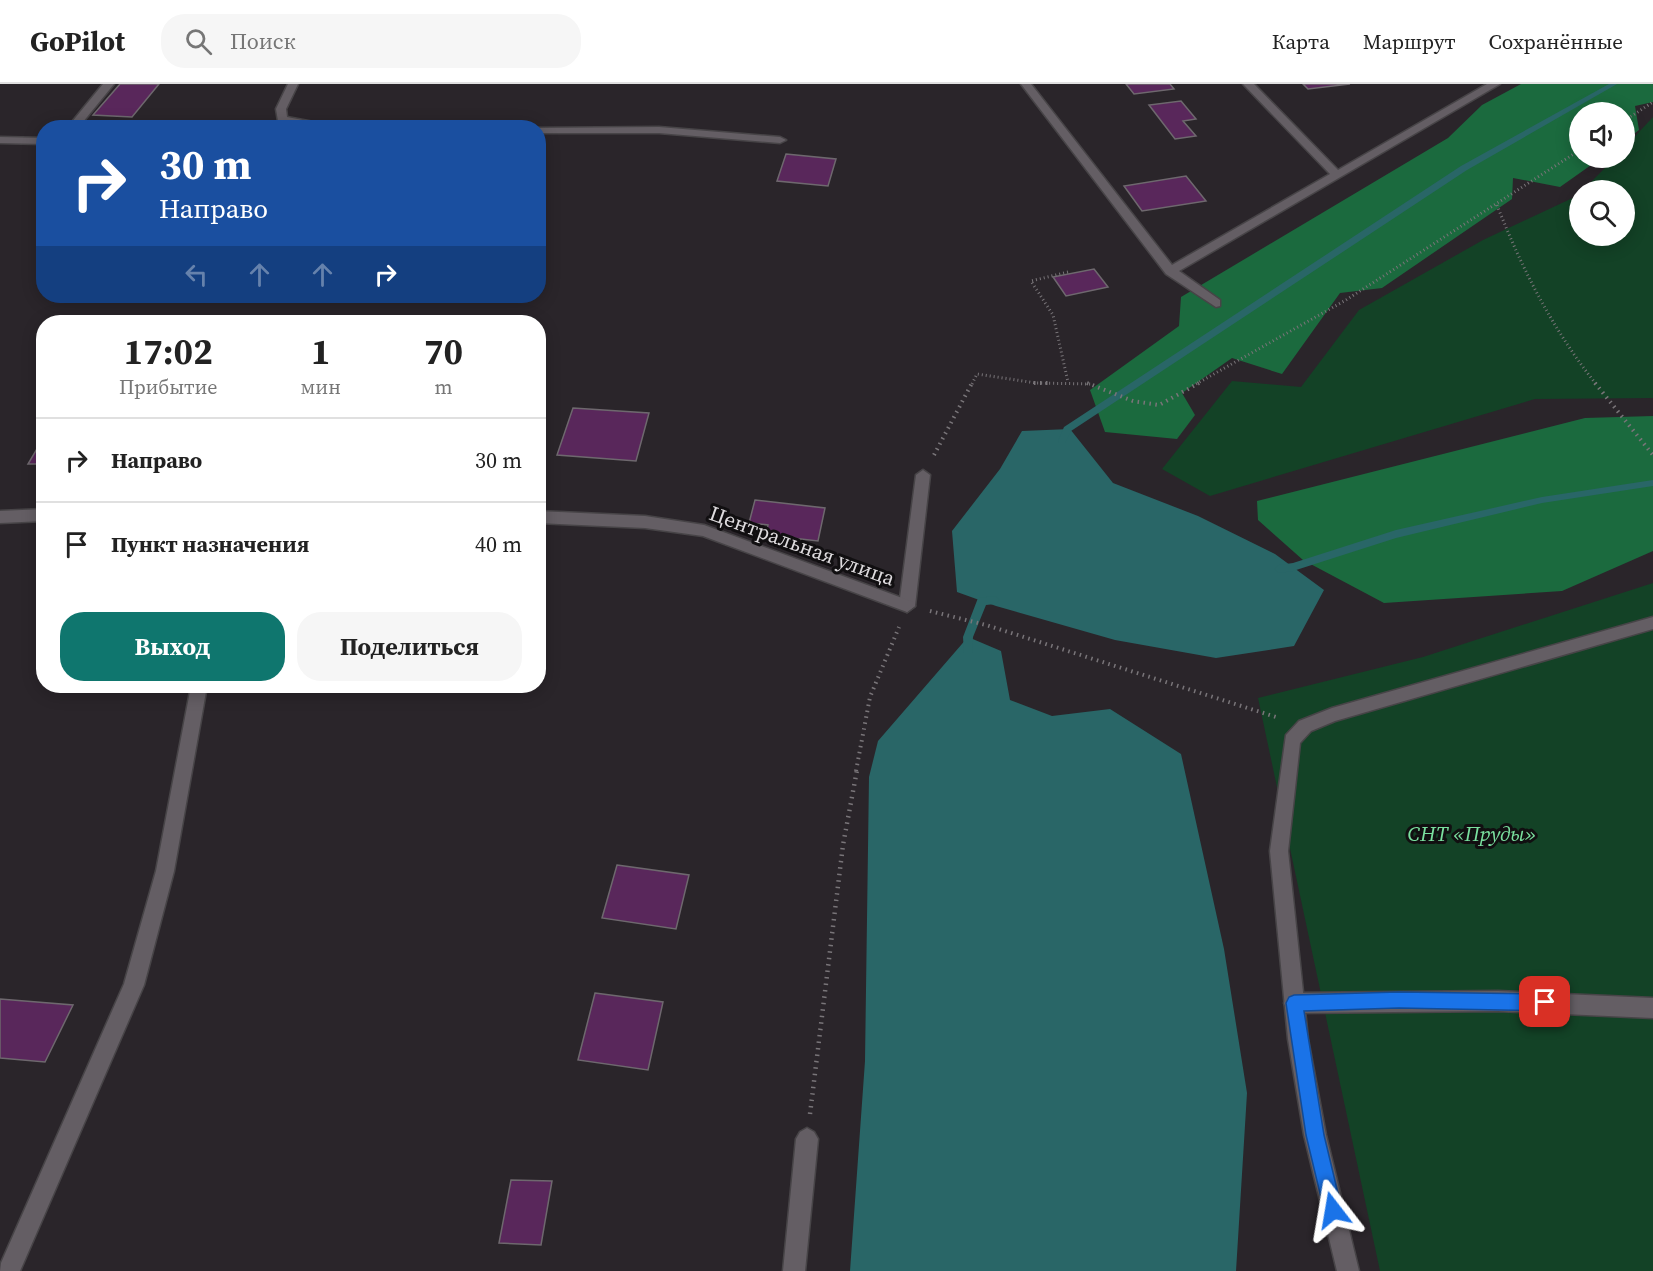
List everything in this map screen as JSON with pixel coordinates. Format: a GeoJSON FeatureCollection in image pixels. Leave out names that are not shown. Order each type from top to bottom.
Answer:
{"type":"FeatureCollection","features":[{"type":"Feature","properties":{"kind":"street"},"geometry":{"type":"LineString","coordinates":[[79,120],[109,84]]}},
{"type":"Feature","properties":{"kind":"street"},"geometry":{"type":"LineString","coordinates":[[288,120],[282,118],[281,109],[293,84]]}},
{"type":"Feature","properties":{"kind":"street"},"geometry":{"type":"LineString","coordinates":[[1026,84],[1170,271],[1215,303]]}},
{"type":"Feature","properties":{"kind":"street"},"geometry":{"type":"LineString","coordinates":[[1248,84],[1337,175]]}},
{"type":"Feature","properties":{"kind":"street"},"geometry":{"type":"LineString","coordinates":[[1170,271],[1495,84]]}},
{"type":"Feature","properties":{"kind":"street"},"geometry":{"type":"LineString","coordinates":[[546,130],[659,130],[780,140]]}},
{"type":"Feature","properties":{"kind":"street"},"geometry":{"type":"LineString","coordinates":[[0,140],[36,141]]}},
{"type":"Feature","properties":{"kind":"street"},"geometry":{"type":"LineString","coordinates":[[908,606],[923,475]]}},
{"type":"Feature","properties":{"kind":"street"},"geometry":{"type":"LineString","coordinates":[[0,517],[36,515]]}},
{"type":"Feature","properties":{"kind":"street","name":"Центральная улица"},"geometry":{"type":"LineString","coordinates":[[546,517],[645,522],[704,531],[908,606]]}},
{"type":"Feature","properties":{"kind":"street"},"geometry":{"type":"LineString","coordinates":[[1348,1271],[1315,1135],[1294,1003],[1280,851],[1292,740],[1305,726],[1332,715],[1653,622]]}},
{"type":"Feature","properties":{"kind":"street"},"geometry":{"type":"LineString","coordinates":[[9,1271],[134,985],[165,871],[198,693]]}},
{"type":"Feature","properties":{"kind":"street"},"geometry":{"type":"LineString","coordinates":[[1294,1003],[1487,1001],[1653,1008]]}},
{"type":"Feature","properties":{"kind":"street"},"geometry":{"type":"LineString","coordinates":[[794,1271],[807,1139]]}},
{"type":"Feature","properties":{"kind":"path"},"geometry":{"type":"LineString","coordinates":[[1635,114],[1653,102]]}},
{"type":"Feature","properties":{"kind":"path"},"geometry":{"type":"LineString","coordinates":[[923,475],[977,374],[1036,383],[1085,382],[1133,401],[1159,405],[1346,300],[1569,157]]}},
{"type":"Feature","properties":{"kind":"path"},"geometry":{"type":"LineString","coordinates":[[1497,205],[1518,260],[1571,353],[1653,455]]}},
{"type":"Feature","properties":{"kind":"path"},"geometry":{"type":"LineString","coordinates":[[1068,272],[1031,281],[1053,315],[1068,382]]}},
{"type":"Feature","properties":{"kind":"path"},"geometry":{"type":"LineString","coordinates":[[807,1139],[843,845],[870,698],[908,606]]}},
{"type":"Feature","properties":{"kind":"path"},"geometry":{"type":"LineString","coordinates":[[956,618],[986,625],[1305,726]]}},
{"type":"Feature","properties":{"kind":"green space"},"geometry":{"type":"Polygon","coordinates":[[[1521,84],[1653,84],[1653,102],[1635,106],[1635,102],[1569,102],[1569,168],[1587,168],[1560,187],[1513,178],[1512,199],[1382,288],[1340,293],[1282,374],[1232,358],[1182,393],[1195,415],[1177,439],[1105,432],[1090,390],[1179,326],[1181,297],[1448,138],[1482,105],[1521,84]]]}},
{"type":"Feature","properties":{"kind":"green space"},"geometry":{"type":"Polygon","coordinates":[[[1635,106],[1639,130],[1635,133],[1635,106]]]}},
{"type":"Feature","properties":{"kind":"green space"},"geometry":{"type":"Polygon","coordinates":[[[1653,117],[1653,398],[1535,399],[1210,496],[1162,469],[1232,381],[1301,387],[1359,310],[1483,240],[1569,200],[1569,246],[1635,246],[1635,180],[1593,180],[1605,168],[1635,168],[1635,136],[1653,117]]]}},
{"type":"Feature","properties":{"kind":"green space"},"geometry":{"type":"Polygon","coordinates":[[[1653,416],[1653,551],[1562,591],[1384,603],[1303,560],[1258,520],[1257,501],[1585,418],[1653,416]]]}},
{"type":"Feature","properties":{"kind":"green space","name":"СНТ «Пруды»"},"geometry":{"type":"Polygon","coordinates":[[[1653,583],[1653,1271],[1380,1271],[1258,698],[1423,657],[1653,583]]]}},
{"type":"Feature","properties":{"kind":"water"},"geometry":{"type":"Polygon","coordinates":[[[1070,429],[1113,483],[1198,516],[1275,554],[1324,590],[1294,646],[1216,658],[1115,640],[996,606],[957,592],[952,531],[1000,469],[1022,431],[1070,429]]]}},
{"type":"Feature","properties":{"kind":"water"},"geometry":{"type":"Polygon","coordinates":[[[968,637],[1001,651],[1010,700],[1052,716],[1110,709],[1181,754],[1224,949],[1247,1093],[1236,1271],[850,1271],[865,1061],[869,777],[878,741],[968,637]]]}},
{"type":"Feature","properties":{"kind":"building"},"geometry":{"type":"Polygon","coordinates":[[[120,84],[159,84],[132,117],[93,115],[120,84]]]}},
{"type":"Feature","properties":{"kind":"building"},"geometry":{"type":"Polygon","coordinates":[[[1126,84],[1170,84],[1174,89],[1134,94],[1126,84]]]}},
{"type":"Feature","properties":{"kind":"building"},"geometry":{"type":"Polygon","coordinates":[[[1303,84],[1350,84],[1308,89],[1303,84]]]}},
{"type":"Feature","properties":{"kind":"building"},"geometry":{"type":"Polygon","coordinates":[[[1181,101],[1196,119],[1183,121],[1196,136],[1175,139],[1149,105],[1181,101]]]}},
{"type":"Feature","properties":{"kind":"building"},"geometry":{"type":"Polygon","coordinates":[[[786,154],[836,159],[828,186],[777,181],[786,154]]]}},
{"type":"Feature","properties":{"kind":"building"},"geometry":{"type":"Polygon","coordinates":[[[1186,176],[1206,201],[1142,211],[1124,186],[1186,176]]]}},
{"type":"Feature","properties":{"kind":"building"},"geometry":{"type":"Polygon","coordinates":[[[1094,269],[1108,287],[1066,296],[1053,277],[1094,269]]]}},
{"type":"Feature","properties":{"kind":"building"},"geometry":{"type":"Polygon","coordinates":[[[573,408],[649,413],[636,461],[557,455],[573,408]]]}},
{"type":"Feature","properties":{"kind":"building"},"geometry":{"type":"Polygon","coordinates":[[[36,450],[36,464],[28,464],[36,450]]]}},
{"type":"Feature","properties":{"kind":"building"},"geometry":{"type":"Polygon","coordinates":[[[755,500],[825,508],[818,541],[766,535],[768,525],[749,523],[755,500]]]}},
{"type":"Feature","properties":{"kind":"building"},"geometry":{"type":"Polygon","coordinates":[[[617,865],[689,875],[676,929],[602,918],[617,865]]]}},
{"type":"Feature","properties":{"kind":"building"},"geometry":{"type":"Polygon","coordinates":[[[595,993],[663,1002],[648,1070],[578,1060],[595,993]]]}},
{"type":"Feature","properties":{"kind":"building"},"geometry":{"type":"Polygon","coordinates":[[[0,999],[73,1005],[45,1062],[0,1058],[0,999]]]}},
{"type":"Feature","properties":{"kind":"building"},"geometry":{"type":"Polygon","coordinates":[[[511,1180],[552,1181],[541,1245],[499,1243],[511,1180]]]}},
{"type":"Feature","properties":{"kind":"waterway"},"geometry":{"type":"LineString","coordinates":[[1062,441],[1067,429],[1464,168],[1614,84]]}},
{"type":"Feature","properties":{"kind":"waterway"},"geometry":{"type":"LineString","coordinates":[[1279,569],[1293,567],[1396,534],[1542,500],[1653,483]]}},
{"type":"Feature","properties":{"kind":"waterway"},"geometry":{"type":"LineString","coordinates":[[968,650],[968,637],[982,601],[995,600]]}},
{"type":"Feature","properties":{"kind":"route"},"geometry":{"type":"LineString","coordinates":[[1333,1210],[1315,1135],[1294,1003],[1399,1000],[1545,1002]]}}]}
